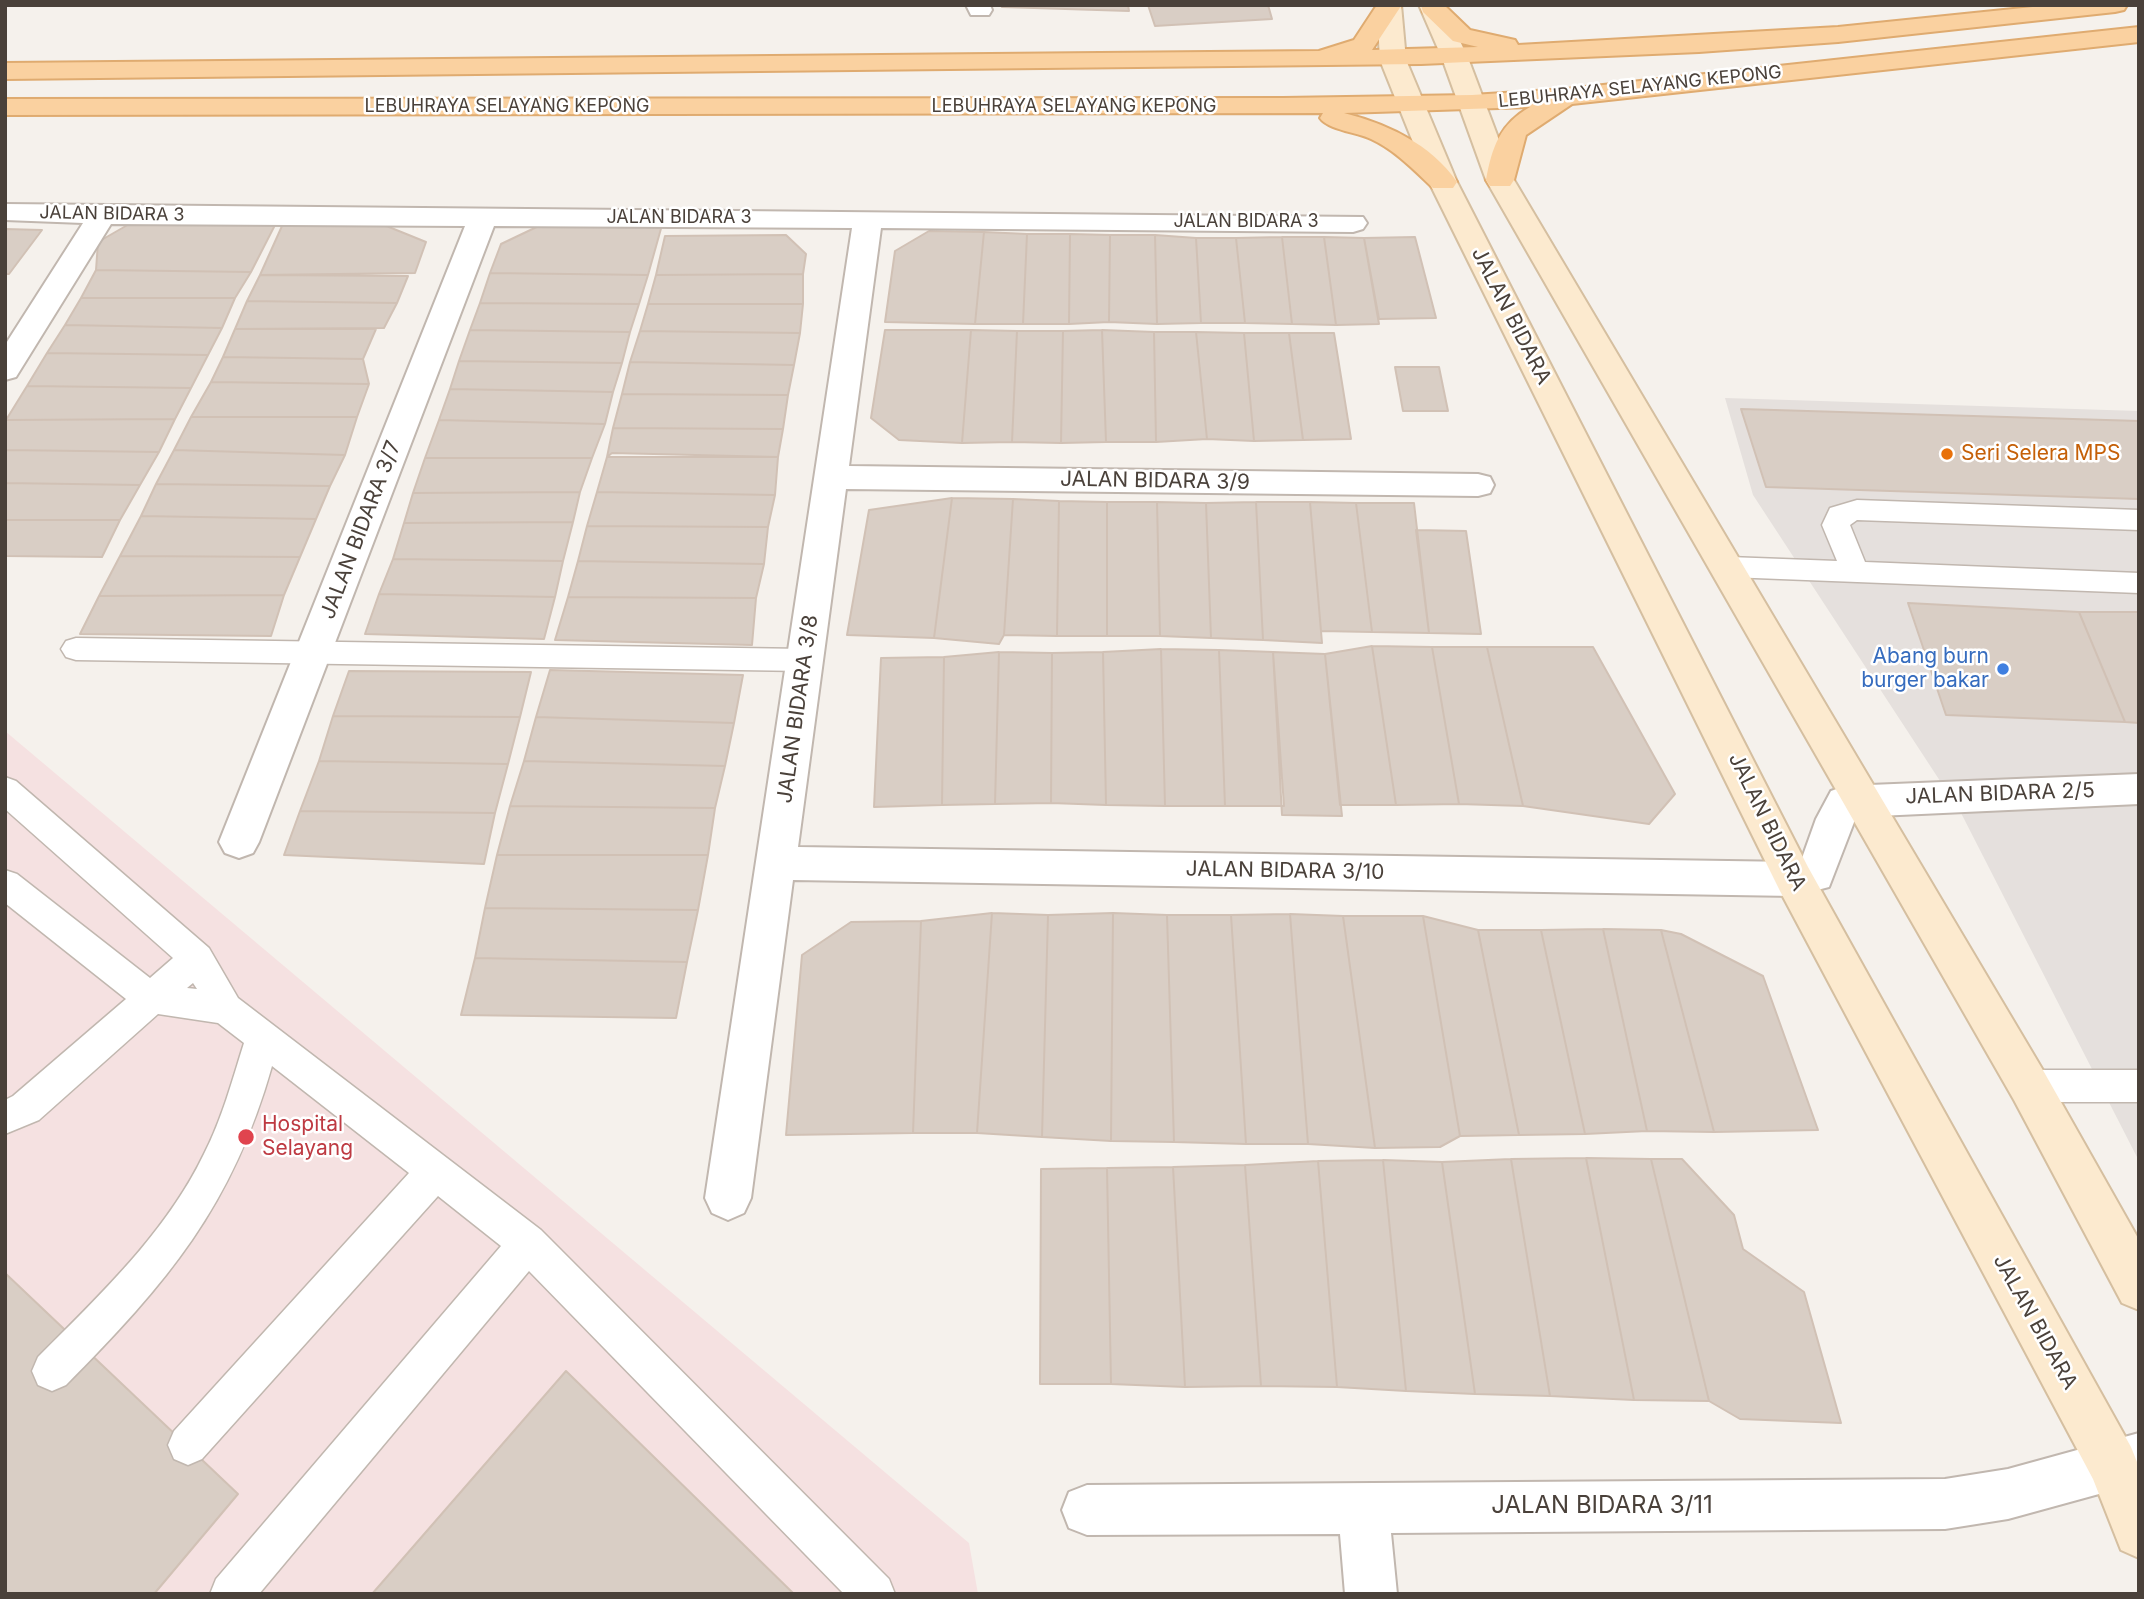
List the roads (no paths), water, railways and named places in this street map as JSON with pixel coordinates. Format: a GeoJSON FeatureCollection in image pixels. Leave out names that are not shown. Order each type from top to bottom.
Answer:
{"type":"FeatureCollection","features":[{"type":"Feature","properties":{"kind":"main road"},"geometry":{"type":"LineString","coordinates":[[1312,60],[1363,45],[1389,5]]}},
{"type":"Feature","properties":{"kind":"main road","name":"JALAN BIDARA"},"geometry":{"type":"LineString","coordinates":[[1389,5],[1393,60],[1409,105],[1443,182],[1794,879],[2126,1461],[2139,1532]]}},
{"type":"Feature","properties":{"kind":"main road","name":"LEBUHRAYA SELAYANG KEPONG"},"geometry":{"type":"LineString","coordinates":[[5,71],[1393,60],[1836,36],[2011,19],[2115,5]]}},
{"type":"Feature","properties":{"kind":"main road"},"geometry":{"type":"LineString","coordinates":[[1432,6],[1462,36],[1545,53]]}},
{"type":"Feature","properties":{"kind":"main road"},"geometry":{"type":"LineString","coordinates":[[1432,6],[1455,58],[1500,180],[1729,567],[2029,1086],[2139,1287]]}},
{"type":"Feature","properties":{"kind":"main road","name":"LEBUHRAYA SELAYANG KEPONG"},"geometry":{"type":"LineString","coordinates":[[5,107],[1283,106],[1472,103],[1566,97],[2139,34]]}},
{"type":"Feature","properties":{"kind":"main road"},"geometry":{"type":"LineString","coordinates":[[1500,180],[1506,142],[1517,127],[1566,97]]}},
{"type":"Feature","properties":{"kind":"main road"},"geometry":{"type":"LineString","coordinates":[[1283,106],[1384,133],[1402,143],[1443,182]]}},
{"type":"Feature","properties":{"kind":"street","name":"JALAN BIDARA 3"},"geometry":{"type":"LineString","coordinates":[[5,212],[102,215],[1353,223]]}},
{"type":"Feature","properties":{"kind":"street"},"geometry":{"type":"LineString","coordinates":[[5,369],[102,215]]}},
{"type":"Feature","properties":{"kind":"street","name":"JALAN BIDARA 3/7"},"geometry":{"type":"LineString","coordinates":[[239,842],[483,217]]}},
{"type":"Feature","properties":{"kind":"street","name":"JALAN BIDARA 3/8"},"geometry":{"type":"LineString","coordinates":[[728,1198],[868,219]]}},
{"type":"Feature","properties":{"kind":"street","name":"JALAN BIDARA 3/9"},"geometry":{"type":"LineString","coordinates":[[831,477],[1478,485]]}},
{"type":"Feature","properties":{"kind":"street","name":"JALAN BIDARA 2/5"},"geometry":{"type":"LineString","coordinates":[[1862,799],[2139,789]]}},
{"type":"Feature","properties":{"kind":"street"},"geometry":{"type":"LineString","coordinates":[[1794,879],[1815,875],[1824,858],[1833,818],[1844,802],[1862,799]]}},
{"type":"Feature","properties":{"kind":"street","name":"JALAN BIDARA 3/10"},"geometry":{"type":"LineString","coordinates":[[777,863],[1794,879]]}},
{"type":"Feature","properties":{"kind":"street","name":"JALAN BIDARA 3/11"},"geometry":{"type":"LineString","coordinates":[[1087,1510],[1945,1504],[2008,1494],[2126,1461]]}},
{"type":"Feature","properties":{"kind":"street"},"geometry":{"type":"LineString","coordinates":[[1363,1508],[1371,1594]]}},
{"type":"Feature","properties":{"kind":"lane"},"geometry":{"type":"LineString","coordinates":[[1856,571],[1836,525],[1840,515],[1857,510],[2139,520]]}},
{"type":"Feature","properties":{"kind":"lane"},"geometry":{"type":"LineString","coordinates":[[1729,567],[2139,583]]}},
{"type":"Feature","properties":{"kind":"lane"},"geometry":{"type":"LineString","coordinates":[[76,649],[805,660]]}},
{"type":"Feature","properties":{"kind":"lane"},"geometry":{"type":"LineString","coordinates":[[5,790],[197,958],[226,1009],[528,1243],[874,1594]]}},
{"type":"Feature","properties":{"kind":"lane"},"geometry":{"type":"LineString","coordinates":[[5,884],[149,997],[226,1009]]}},
{"type":"Feature","properties":{"kind":"lane"},"geometry":{"type":"LineString","coordinates":[[5,1117],[26,1108],[149,997],[197,958]]}},
{"type":"Feature","properties":{"kind":"lane"},"geometry":{"type":"LineString","coordinates":[[52,1371],[132,1292],[190,1215],[232,1135],[263,1037]]}},
{"type":"Feature","properties":{"kind":"lane"},"geometry":{"type":"LineString","coordinates":[[2029,1086],[2139,1086]]}},
{"type":"Feature","properties":{"kind":"lane"},"geometry":{"type":"LineString","coordinates":[[188,1445],[435,1172]]}},
{"type":"Feature","properties":{"kind":"lane"},"geometry":{"type":"LineString","coordinates":[[231,1594],[528,1243]]}},
{"type":"Feature","properties":{"kind":"place","name":"Seri Selera MPS"},"geometry":{"type":"Point","coordinates":[1947,454]}},
{"type":"Feature","properties":{"kind":"place","name":"Abang burn burger bakar"},"geometry":{"type":"Point","coordinates":[2003,669]}},
{"type":"Feature","properties":{"kind":"place","name":"Hospital Selayang"},"geometry":{"type":"Point","coordinates":[246,1137]}}]}
